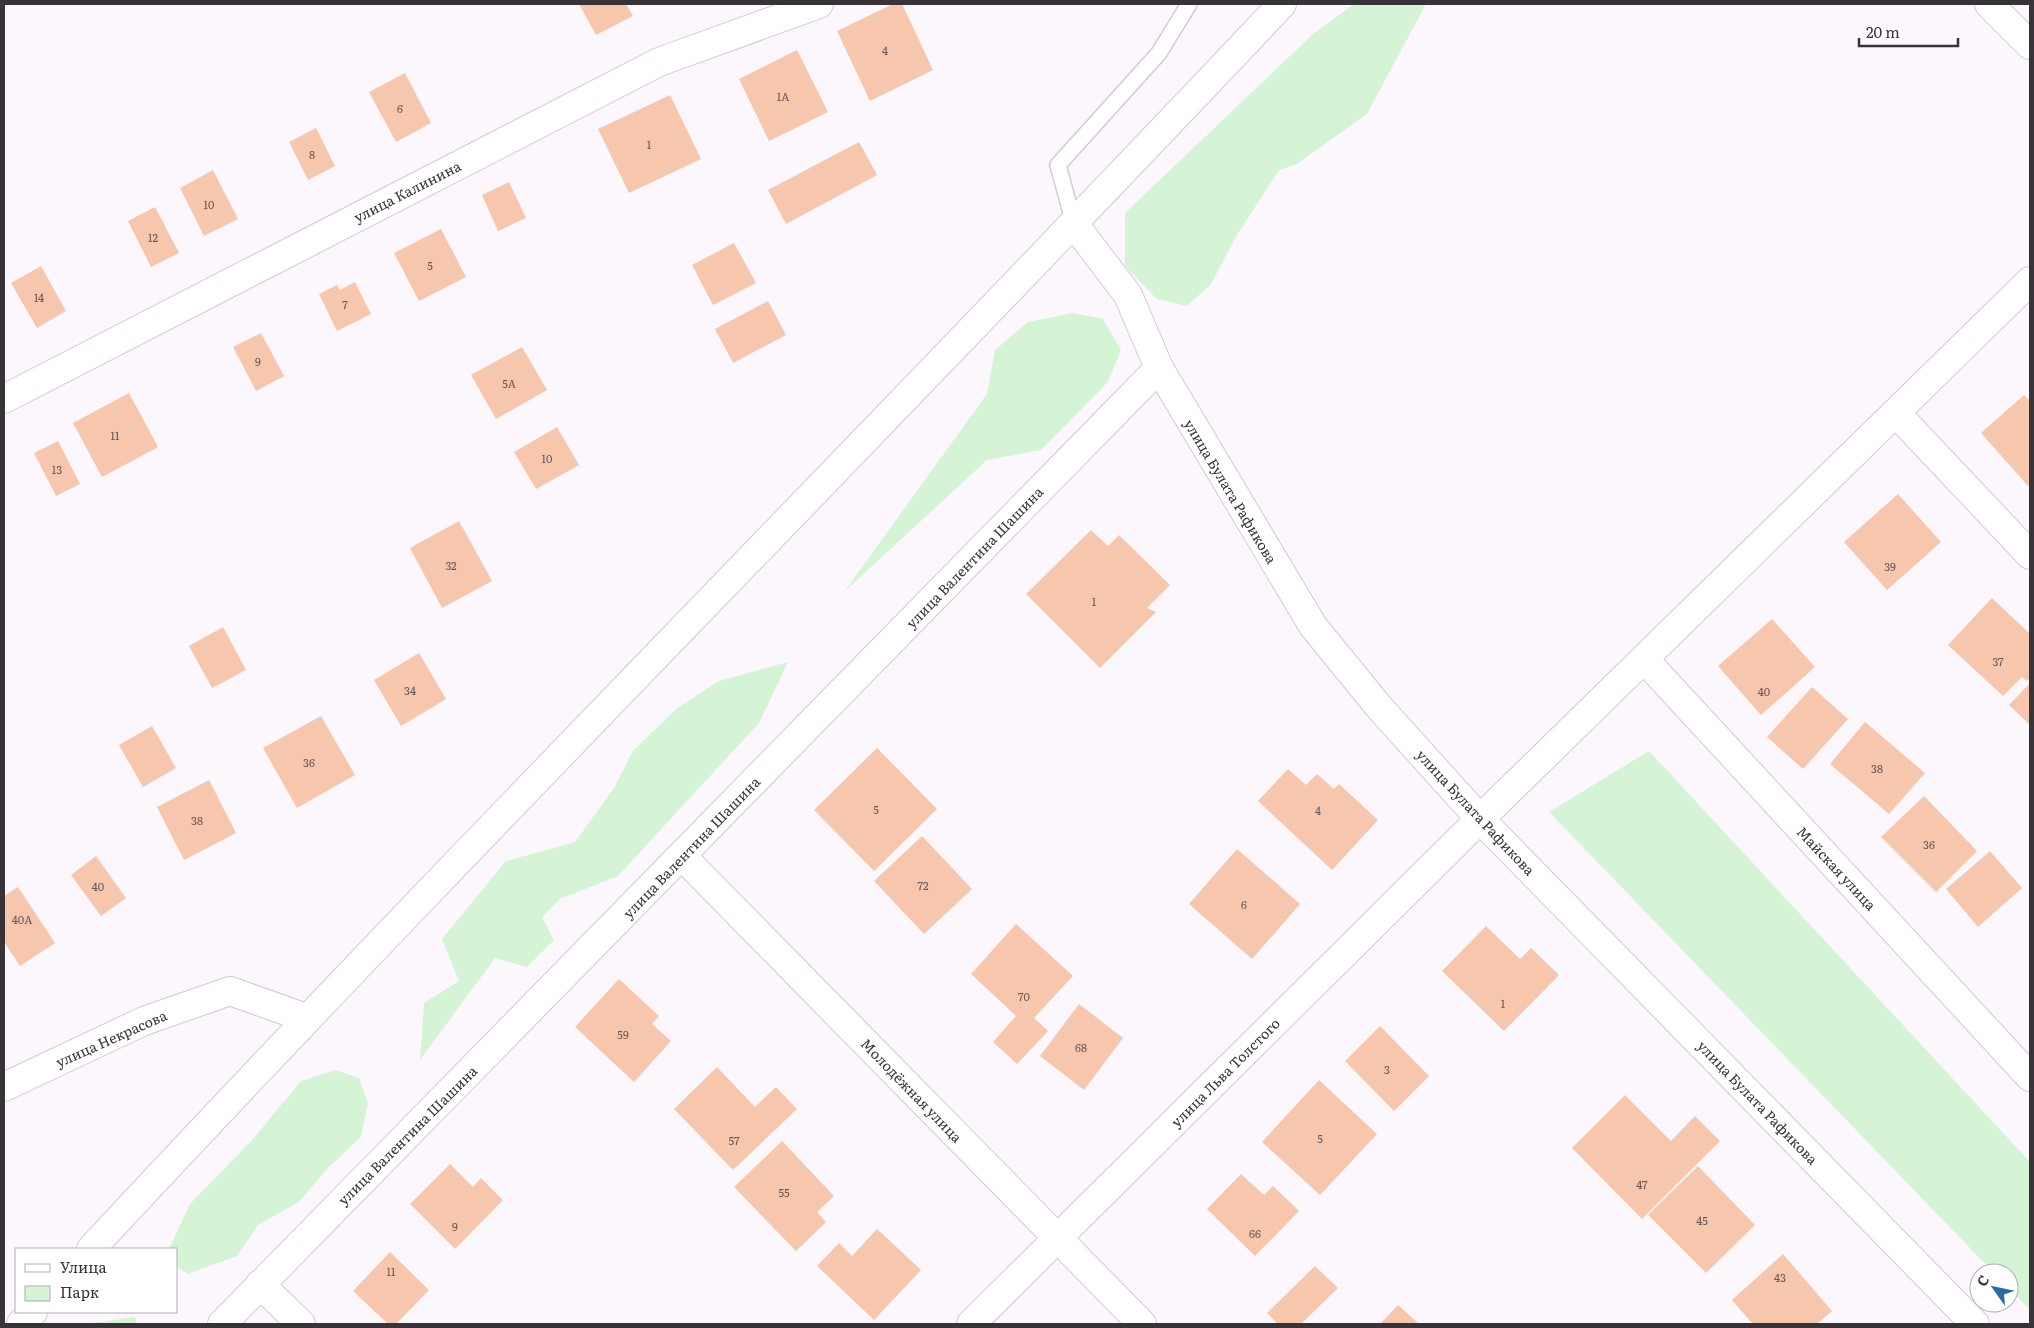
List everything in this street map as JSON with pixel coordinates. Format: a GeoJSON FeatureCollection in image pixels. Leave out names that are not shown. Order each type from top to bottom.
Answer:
{"type":"FeatureCollection","features":[{"type":"Feature","properties":{"kind":"street","name":"улица Калинина"},"geometry":{"type":"LineString","coordinates":[[4,399],[659,62],[819,4]]}},
{"type":"Feature","properties":{"kind":"street"},"geometry":{"type":"LineString","coordinates":[[92,1248],[306,1018],[1074,224],[1282,4]]}},
{"type":"Feature","properties":{"kind":"street"},"geometry":{"type":"LineString","coordinates":[[1989,4],[2030,45]]}},
{"type":"Feature","properties":{"kind":"street","name":"улица Булата Рафикова"},"geometry":{"type":"LineString","coordinates":[[1074,224],[1128,295],[1159,368],[1313,626],[1378,707],[1480,819],[1975,1324]]}},
{"type":"Feature","properties":{"kind":"street","name":"улица Льва Толстого"},"geometry":{"type":"LineString","coordinates":[[971,1324],[1480,819],[2030,281]]}},
{"type":"Feature","properties":{"kind":"street","name":"улица Валентина Шашина"},"geometry":{"type":"LineString","coordinates":[[222,1324],[1159,368]]}},
{"type":"Feature","properties":{"kind":"street"},"geometry":{"type":"LineString","coordinates":[[1896,413],[2030,555]]}},
{"type":"Feature","properties":{"kind":"street","name":"Майская улица"},"geometry":{"type":"LineString","coordinates":[[1644,659],[2030,1077]]}},
{"type":"Feature","properties":{"kind":"street","name":"Молодёжная улица"},"geometry":{"type":"LineString","coordinates":[[682,856],[1142,1324]]}},
{"type":"Feature","properties":{"kind":"street","name":"улица Некрасова"},"geometry":{"type":"LineString","coordinates":[[4,1087],[144,1021],[230,991],[306,1018]]}},
{"type":"Feature","properties":{"kind":"street"},"geometry":{"type":"LineString","coordinates":[[260,1284],[301,1324]]}},
{"type":"Feature","properties":{"kind":"street"},"geometry":{"type":"LineString","coordinates":[[21,1324],[32,1313]]}},
{"type":"Feature","properties":{"kind":"lane"},"geometry":{"type":"LineString","coordinates":[[1074,224],[1058,165],[1159,53],[1188,4]]}},
{"type":"Feature","properties":{"kind":"green space"},"geometry":{"type":"Polygon","coordinates":[[[1354,4],[1426,4],[1367,114],[1297,164],[1279,170],[1237,235],[1211,284],[1187,306],[1157,299],[1125,266],[1125,213],[1313,34],[1354,4]]]}},
{"type":"Feature","properties":{"kind":"green space"},"geometry":{"type":"Polygon","coordinates":[[[1073,313],[1103,319],[1121,350],[1108,382],[1041,450],[987,460],[844,592],[987,394],[995,350],[1028,322],[1073,313]]]}},
{"type":"Feature","properties":{"kind":"green space"},"geometry":{"type":"Polygon","coordinates":[[[788,662],[759,723],[618,876],[560,899],[542,917],[554,940],[527,967],[495,958],[420,1060],[424,1003],[459,981],[442,939],[506,861],[575,842],[614,788],[633,751],[676,709],[719,681],[788,662]]]}},
{"type":"Feature","properties":{"kind":"green space"},"geometry":{"type":"Polygon","coordinates":[[[1649,751],[2030,1162],[2030,1310],[2019,1298],[2019,1263],[1984,1263],[1549,812],[1649,751]]]}},
{"type":"Feature","properties":{"kind":"green space"},"geometry":{"type":"Polygon","coordinates":[[[336,1070],[359,1078],[368,1103],[361,1137],[327,1169],[299,1202],[258,1225],[237,1256],[188,1274],[178,1267],[178,1248],[169,1248],[190,1204],[253,1139],[301,1081],[336,1070]]]}},
{"type":"Feature","properties":{"kind":"green space"},"geometry":{"type":"Polygon","coordinates":[[[135,1317],[136,1324],[91,1324],[93,1323],[135,1317]]]}},
{"type":"Feature","properties":{"kind":"building"},"geometry":{"type":"Polygon","coordinates":[[[579,4],[626,4],[633,16],[596,35],[579,4]]]}},
{"type":"Feature","properties":{"kind":"building"},"geometry":{"type":"Polygon","coordinates":[[[893,4],[902,4],[933,70],[870,101],[837,31],[893,4]]]}},
{"type":"Feature","properties":{"kind":"building"},"geometry":{"type":"Polygon","coordinates":[[[797,50],[828,112],[769,141],[739,79],[797,50]]]}},
{"type":"Feature","properties":{"kind":"building"},"geometry":{"type":"Polygon","coordinates":[[[405,73],[431,123],[396,142],[369,92],[405,73]]]}},
{"type":"Feature","properties":{"kind":"building"},"geometry":{"type":"Polygon","coordinates":[[[670,95],[701,159],[629,193],[598,129],[670,95]]]}},
{"type":"Feature","properties":{"kind":"building"},"geometry":{"type":"Polygon","coordinates":[[[316,128],[335,166],[308,180],[289,142],[316,128]]]}},
{"type":"Feature","properties":{"kind":"building"},"geometry":{"type":"Polygon","coordinates":[[[859,142],[877,175],[786,224],[768,190],[859,142]]]}},
{"type":"Feature","properties":{"kind":"building"},"geometry":{"type":"Polygon","coordinates":[[[213,170],[238,219],[204,236],[180,188],[213,170]]]}},
{"type":"Feature","properties":{"kind":"building"},"geometry":{"type":"Polygon","coordinates":[[[509,182],[526,218],[498,231],[482,195],[509,182]]]}},
{"type":"Feature","properties":{"kind":"building"},"geometry":{"type":"Polygon","coordinates":[[[155,207],[179,253],[151,267],[128,221],[155,207]]]}},
{"type":"Feature","properties":{"kind":"building"},"geometry":{"type":"Polygon","coordinates":[[[441,229],[466,277],[419,301],[394,253],[441,229]]]}},
{"type":"Feature","properties":{"kind":"building"},"geometry":{"type":"Polygon","coordinates":[[[734,243],[756,283],[713,305],[692,265],[734,243]]]}},
{"type":"Feature","properties":{"kind":"building"},"geometry":{"type":"Polygon","coordinates":[[[41,266],[66,311],[37,328],[11,283],[41,266]]]}},
{"type":"Feature","properties":{"kind":"building"},"geometry":{"type":"Polygon","coordinates":[[[355,282],[371,314],[337,331],[319,294],[337,285],[340,290],[355,282]]]}},
{"type":"Feature","properties":{"kind":"building"},"geometry":{"type":"Polygon","coordinates":[[[768,301],[786,335],[733,363],[715,329],[768,301]]]}},
{"type":"Feature","properties":{"kind":"building"},"geometry":{"type":"Polygon","coordinates":[[[261,333],[284,376],[256,391],[233,347],[261,333]]]}},
{"type":"Feature","properties":{"kind":"building"},"geometry":{"type":"Polygon","coordinates":[[[522,347],[547,390],[496,419],[471,375],[522,347]]]}},
{"type":"Feature","properties":{"kind":"building"},"geometry":{"type":"Polygon","coordinates":[[[129,393],[158,447],[102,477],[73,423],[129,393]]]}},
{"type":"Feature","properties":{"kind":"building"},"geometry":{"type":"Polygon","coordinates":[[[2024,395],[2030,401],[2030,484],[2028,486],[1981,433],[2024,395]]]}},
{"type":"Feature","properties":{"kind":"building"},"geometry":{"type":"Polygon","coordinates":[[[557,427],[579,465],[536,489],[514,452],[557,427]]]}},
{"type":"Feature","properties":{"kind":"building"},"geometry":{"type":"Polygon","coordinates":[[[58,441],[80,484],[56,496],[34,453],[58,441]]]}},
{"type":"Feature","properties":{"kind":"building"},"geometry":{"type":"Polygon","coordinates":[[[1898,494],[1941,542],[1887,590],[1844,542],[1898,494]]]}},
{"type":"Feature","properties":{"kind":"building"},"geometry":{"type":"Polygon","coordinates":[[[459,521],[492,581],[442,608],[410,548],[459,521]]]}},
{"type":"Feature","properties":{"kind":"building"},"geometry":{"type":"Polygon","coordinates":[[[1091,530],[1108,546],[1119,535],[1170,585],[1147,608],[1156,612],[1100,668],[1026,594],[1091,530]]]}},
{"type":"Feature","properties":{"kind":"building"},"geometry":{"type":"Polygon","coordinates":[[[1992,598],[2030,634],[2030,678],[2027,681],[2022,677],[2003,696],[1948,645],[1992,598]]]}},
{"type":"Feature","properties":{"kind":"building"},"geometry":{"type":"Polygon","coordinates":[[[1772,619],[1815,667],[1761,715],[1718,666],[1772,619]]]}},
{"type":"Feature","properties":{"kind":"building"},"geometry":{"type":"Polygon","coordinates":[[[223,627],[246,670],[212,688],[189,646],[223,627]]]}},
{"type":"Feature","properties":{"kind":"building"},"geometry":{"type":"Polygon","coordinates":[[[419,653],[446,699],[401,726],[374,680],[419,653]]]}},
{"type":"Feature","properties":{"kind":"building"},"geometry":{"type":"Polygon","coordinates":[[[2030,683],[2030,725],[2009,705],[2030,683]]]}},
{"type":"Feature","properties":{"kind":"building"},"geometry":{"type":"Polygon","coordinates":[[[1812,687],[1848,719],[1803,769],[1767,737],[1812,687]]]}},
{"type":"Feature","properties":{"kind":"building"},"geometry":{"type":"Polygon","coordinates":[[[321,716],[355,775],[297,808],[263,748],[321,716]]]}},
{"type":"Feature","properties":{"kind":"building"},"geometry":{"type":"Polygon","coordinates":[[[1865,722],[1925,773],[1889,814],[1830,764],[1865,722]]]}},
{"type":"Feature","properties":{"kind":"building"},"geometry":{"type":"Polygon","coordinates":[[[152,726],[176,768],[143,787],[119,745],[152,726]]]}},
{"type":"Feature","properties":{"kind":"building"},"geometry":{"type":"Polygon","coordinates":[[[877,748],[937,809],[874,871],[814,810],[877,748]]]}},
{"type":"Feature","properties":{"kind":"building"},"geometry":{"type":"Polygon","coordinates":[[[1288,769],[1306,785],[1317,774],[1334,789],[1339,784],[1378,820],[1332,870],[1258,801],[1288,769]]]}},
{"type":"Feature","properties":{"kind":"building"},"geometry":{"type":"Polygon","coordinates":[[[209,780],[236,833],[184,860],[157,807],[209,780]]]}},
{"type":"Feature","properties":{"kind":"building"},"geometry":{"type":"Polygon","coordinates":[[[1924,796],[1977,851],[1936,892],[1881,837],[1924,796]]]}},
{"type":"Feature","properties":{"kind":"building"},"geometry":{"type":"Polygon","coordinates":[[[922,836],[972,889],[924,934],[874,881],[922,836]]]}},
{"type":"Feature","properties":{"kind":"building"},"geometry":{"type":"Polygon","coordinates":[[[1237,849],[1300,904],[1252,959],[1189,904],[1237,849]]]}},
{"type":"Feature","properties":{"kind":"building"},"geometry":{"type":"Polygon","coordinates":[[[1990,851],[2022,888],[1978,927],[1946,889],[1990,851]]]}},
{"type":"Feature","properties":{"kind":"building"},"geometry":{"type":"Polygon","coordinates":[[[96,856],[126,898],[101,916],[71,875],[96,856]]]}},
{"type":"Feature","properties":{"kind":"building"},"geometry":{"type":"Polygon","coordinates":[[[18,887],[55,943],[20,966],[4,942],[4,896],[18,887]]]}},
{"type":"Feature","properties":{"kind":"building"},"geometry":{"type":"Polygon","coordinates":[[[1016,924],[1073,976],[1034,1018],[1048,1031],[1017,1064],[993,1042],[1016,1016],[971,974],[1016,924]]]}},
{"type":"Feature","properties":{"kind":"building"},"geometry":{"type":"Polygon","coordinates":[[[1486,926],[1520,959],[1531,948],[1559,975],[1504,1031],[1442,971],[1486,926]]]}},
{"type":"Feature","properties":{"kind":"building"},"geometry":{"type":"Polygon","coordinates":[[[619,979],[659,1016],[652,1024],[671,1041],[634,1082],[575,1027],[619,979]]]}},
{"type":"Feature","properties":{"kind":"building"},"geometry":{"type":"Polygon","coordinates":[[[1079,1004],[1123,1038],[1084,1090],[1040,1056],[1079,1004]]]}},
{"type":"Feature","properties":{"kind":"building"},"geometry":{"type":"Polygon","coordinates":[[[1380,1026],[1429,1076],[1394,1111],[1345,1061],[1380,1026]]]}},
{"type":"Feature","properties":{"kind":"building"},"geometry":{"type":"Polygon","coordinates":[[[717,1067],[755,1107],[776,1087],[797,1109],[733,1170],[674,1109],[717,1067]]]}},
{"type":"Feature","properties":{"kind":"building"},"geometry":{"type":"Polygon","coordinates":[[[1319,1080],[1377,1134],[1320,1195],[1262,1142],[1319,1080]]]}},
{"type":"Feature","properties":{"kind":"building"},"geometry":{"type":"Polygon","coordinates":[[[1625,1095],[1671,1141],[1695,1116],[1720,1141],[1642,1219],[1572,1148],[1625,1095]]]}},
{"type":"Feature","properties":{"kind":"building"},"geometry":{"type":"Polygon","coordinates":[[[782,1141],[834,1196],[817,1212],[826,1222],[796,1251],[734,1187],[782,1141]]]}},
{"type":"Feature","properties":{"kind":"building"},"geometry":{"type":"Polygon","coordinates":[[[450,1164],[473,1187],[481,1178],[503,1200],[455,1249],[410,1204],[450,1164]]]}},
{"type":"Feature","properties":{"kind":"building"},"geometry":{"type":"Polygon","coordinates":[[[1698,1166],[1755,1225],[1706,1273],[1648,1215],[1698,1166]]]}},
{"type":"Feature","properties":{"kind":"building"},"geometry":{"type":"Polygon","coordinates":[[[1241,1174],[1264,1195],[1273,1186],[1299,1211],[1255,1256],[1207,1209],[1241,1174]]]}},
{"type":"Feature","properties":{"kind":"building"},"geometry":{"type":"Polygon","coordinates":[[[877,1229],[921,1270],[874,1320],[817,1266],[839,1243],[852,1256],[877,1229]]]}},
{"type":"Feature","properties":{"kind":"building"},"geometry":{"type":"Polygon","coordinates":[[[390,1252],[429,1290],[396,1324],[388,1324],[353,1291],[390,1252]]]}},
{"type":"Feature","properties":{"kind":"building"},"geometry":{"type":"Polygon","coordinates":[[[1783,1254],[1832,1311],[1817,1324],[1753,1324],[1732,1300],[1783,1254]]]}},
{"type":"Feature","properties":{"kind":"building"},"geometry":{"type":"Polygon","coordinates":[[[1315,1266],[1338,1288],[1301,1324],[1278,1324],[1267,1313],[1315,1266]]]}},
{"type":"Feature","properties":{"kind":"building"},"geometry":{"type":"Polygon","coordinates":[[[1398,1305],[1419,1324],[1380,1324],[1398,1305]]]}}]}
